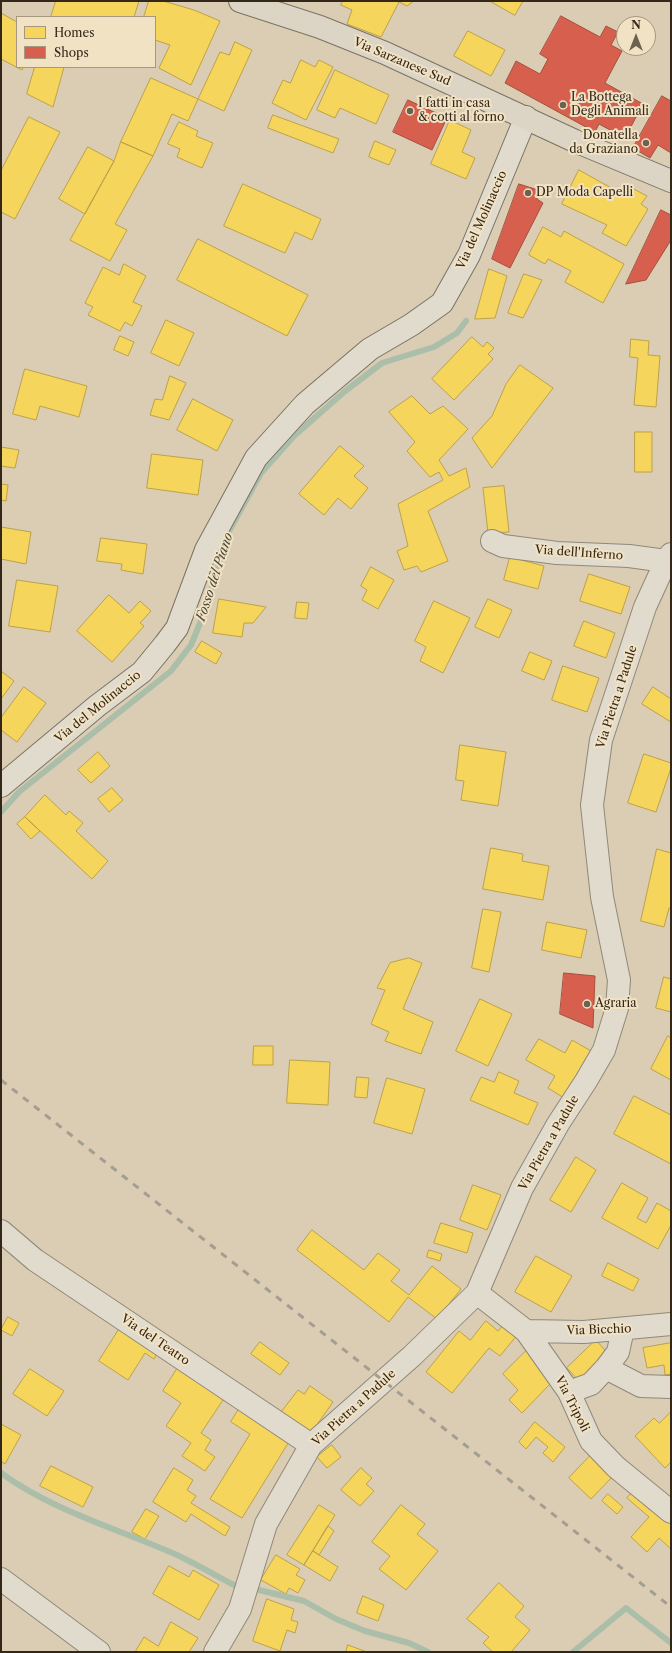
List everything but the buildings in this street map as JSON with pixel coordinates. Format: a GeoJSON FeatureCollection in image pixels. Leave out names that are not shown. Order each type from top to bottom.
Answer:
{"type":"FeatureCollection","features":[{"type":"Feature","properties":{"kind":"main road","name":"Via Sarzanese Sud"},"geometry":{"type":"LineString","coordinates":[[240,1],[320,27],[385,53],[575,141],[671,181]]}},
{"type":"Feature","properties":{"kind":"street","name":"Via del Molinaccio"},"geometry":{"type":"LineString","coordinates":[[1,786],[97,706],[142,672],[165,644],[177,628],[206,550],[256,458],[305,404],[370,349],[411,325],[442,303],[469,254],[526,117]]}},
{"type":"Feature","properties":{"kind":"street","name":"Via dell'Inferno"},"geometry":{"type":"LineString","coordinates":[[492,541],[503,546],[557,552],[669,558]]}},
{"type":"Feature","properties":{"kind":"street","name":"Via Pietra a Padule"},"geometry":{"type":"LineString","coordinates":[[215,1652],[240,1608],[266,1524],[311,1445],[412,1356],[477,1293],[522,1188],[558,1124],[604,1050],[617,1008],[619,980],[602,897],[592,805],[601,740],[646,607],[669,558]]}},
{"type":"Feature","properties":{"kind":"street","name":"Via del Teatro"},"geometry":{"type":"LineString","coordinates":[[1,1231],[35,1260],[311,1445]]}},
{"type":"Feature","properties":{"kind":"street","name":"Via Tripoli"},"geometry":{"type":"LineString","coordinates":[[477,1293],[526,1331],[569,1392],[591,1441],[616,1467],[671,1512]]}},
{"type":"Feature","properties":{"kind":"street","name":"Via Bicchio"},"geometry":{"type":"LineString","coordinates":[[526,1331],[584,1332],[671,1324]]}},
{"type":"Feature","properties":{"kind":"street"},"geometry":{"type":"LineString","coordinates":[[569,1392],[591,1384],[606,1368],[618,1352],[623,1329]]}},
{"type":"Feature","properties":{"kind":"street"},"geometry":{"type":"LineString","coordinates":[[606,1368],[641,1386],[671,1387]]}},
{"type":"Feature","properties":{"kind":"street"},"geometry":{"type":"LineString","coordinates":[[1,1579],[99,1652]]}},
{"type":"Feature","properties":{"kind":"waterway","name":"Fosso del Piano"},"geometry":{"type":"LineString","coordinates":[[1,812],[19,792],[171,671],[191,645],[205,611],[228,533],[261,473],[294,436],[344,392],[382,363],[434,347],[457,333],[466,321]]}},
{"type":"Feature","properties":{"kind":"waterway"},"geometry":{"type":"LineString","coordinates":[[1,1473],[21,1486],[64,1509],[177,1555],[234,1585]]}},
{"type":"Feature","properties":{"kind":"waterway"},"geometry":{"type":"LineString","coordinates":[[259,1590],[304,1601],[336,1619],[365,1631],[409,1643],[428,1652]]}},
{"type":"Feature","properties":{"kind":"waterway"},"geometry":{"type":"LineString","coordinates":[[573,1652],[626,1608],[671,1643]]}},
{"type":"Feature","properties":{"kind":"railway"},"geometry":{"type":"LineString","coordinates":[[1,1080],[671,1607]]}},
{"type":"Feature","properties":{"kind":"place","name":"La Bottega Degli Animali"},"geometry":{"type":"Point","coordinates":[563,105]}},
{"type":"Feature","properties":{"kind":"place","name":"I fatti in casa & cotti al forno"},"geometry":{"type":"Point","coordinates":[410,111]}},
{"type":"Feature","properties":{"kind":"place","name":"Donatella da Graziano"},"geometry":{"type":"Point","coordinates":[646,143]}},
{"type":"Feature","properties":{"kind":"place","name":"DP Moda Capelli"},"geometry":{"type":"Point","coordinates":[528,193]}},
{"type":"Feature","properties":{"kind":"place","name":"Agraria"},"geometry":{"type":"Point","coordinates":[587,1004]}}]}
